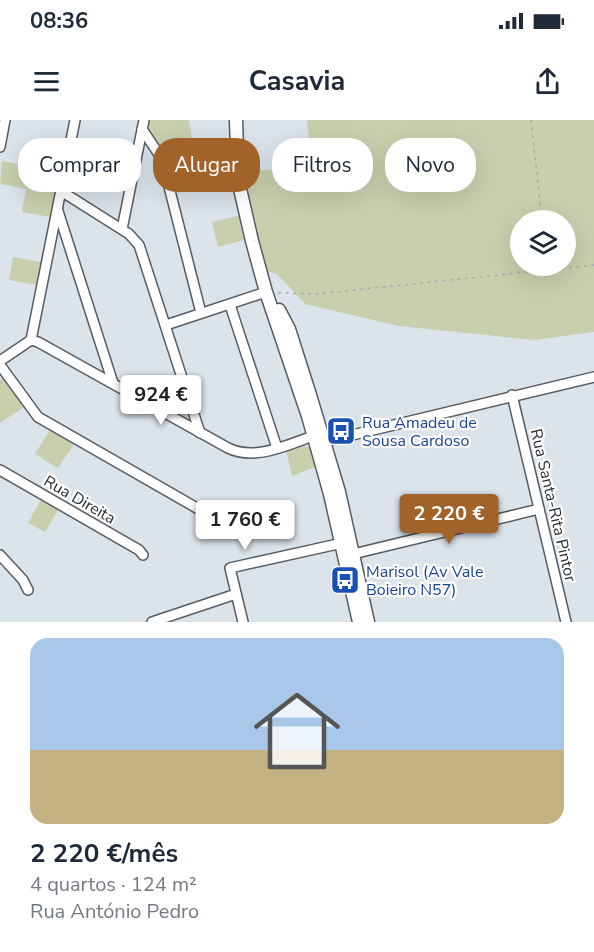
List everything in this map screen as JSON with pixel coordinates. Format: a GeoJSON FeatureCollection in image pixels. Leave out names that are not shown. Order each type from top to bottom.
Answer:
{"type":"FeatureCollection","features":[{"type":"Feature","properties":{"kind":"street"},"geometry":{"type":"LineString","coordinates":[[71,138],[75,120]]}},
{"type":"Feature","properties":{"kind":"street"},"geometry":{"type":"LineString","coordinates":[[236,120],[238,180],[266,292],[319,439],[330,494],[368,622]]}},
{"type":"Feature","properties":{"kind":"street"},"geometry":{"type":"LineString","coordinates":[[0,147],[3,123]]}},
{"type":"Feature","properties":{"kind":"street"},"geometry":{"type":"LineString","coordinates":[[122,229],[143,125]]}},
{"type":"Feature","properties":{"kind":"street"},"geometry":{"type":"LineString","coordinates":[[143,125],[165,171],[201,313]]}},
{"type":"Feature","properties":{"kind":"street"},"geometry":{"type":"LineString","coordinates":[[61,192],[31,340],[0,363],[38,417],[202,512]]}},
{"type":"Feature","properties":{"kind":"street"},"geometry":{"type":"LineString","coordinates":[[63,192],[122,229],[134,239],[142,252],[200,433]]}},
{"type":"Feature","properties":{"kind":"street"},"geometry":{"type":"LineString","coordinates":[[57,209],[113,383]]}},
{"type":"Feature","properties":{"kind":"street"},"geometry":{"type":"LineString","coordinates":[[166,324],[266,292]]}},
{"type":"Feature","properties":{"kind":"street"},"geometry":{"type":"LineString","coordinates":[[230,304],[277,448]]}},
{"type":"Feature","properties":{"kind":"street"},"geometry":{"type":"LineString","coordinates":[[31,340],[240,453],[256,453],[594,377]]}},
{"type":"Feature","properties":{"kind":"street","name":"Rua Santa-Rita Pintor"},"geometry":{"type":"LineString","coordinates":[[513,396],[566,622]]}},
{"type":"Feature","properties":{"kind":"street","name":"Rua Direita"},"geometry":{"type":"LineString","coordinates":[[0,470],[139,550],[143,555]]}},
{"type":"Feature","properties":{"kind":"street"},"geometry":{"type":"LineString","coordinates":[[243,622],[230,568],[347,549],[539,509]]}},
{"type":"Feature","properties":{"kind":"street"},"geometry":{"type":"LineString","coordinates":[[347,549],[359,622]]}},
{"type":"Feature","properties":{"kind":"street"},"geometry":{"type":"LineString","coordinates":[[1,557],[20,576],[28,590]]}},
{"type":"Feature","properties":{"kind":"street"},"geometry":{"type":"LineString","coordinates":[[152,622],[236,594]]}},
{"type":"Feature","properties":{"kind":"path"},"geometry":{"type":"LineString","coordinates":[[531,120],[541,210]]}},
{"type":"Feature","properties":{"kind":"path"},"geometry":{"type":"LineString","coordinates":[[576,268],[594,266]]}},
{"type":"Feature","properties":{"kind":"path"},"geometry":{"type":"LineString","coordinates":[[266,292],[316,294],[510,274]]}},
{"type":"Feature","properties":{"kind":"green space"},"geometry":{"type":"Polygon","coordinates":[[[149,120],[189,120],[192,138],[154,138],[149,130],[149,120]]]}},
{"type":"Feature","properties":{"kind":"green space"},"geometry":{"type":"Polygon","coordinates":[[[307,120],[594,120],[594,332],[534,340],[399,326],[305,304],[277,274],[267,271],[254,234],[245,192],[260,192],[260,170],[272,169],[272,192],[373,192],[373,138],[309,138],[307,120]]]}},
{"type":"Feature","properties":{"kind":"green space"},"geometry":{"type":"Polygon","coordinates":[[[2,161],[18,164],[18,187],[0,184],[2,161]]]}},
{"type":"Feature","properties":{"kind":"green space"},"geometry":{"type":"Polygon","coordinates":[[[25,192],[55,192],[50,217],[22,212],[25,192]]]}},
{"type":"Feature","properties":{"kind":"green space"},"geometry":{"type":"Polygon","coordinates":[[[238,216],[244,240],[218,247],[212,222],[238,216]]]}},
{"type":"Feature","properties":{"kind":"green space"},"geometry":{"type":"Polygon","coordinates":[[[13,257],[41,262],[36,285],[9,280],[13,257]]]}},
{"type":"Feature","properties":{"kind":"green space"},"geometry":{"type":"Polygon","coordinates":[[[3,378],[24,407],[0,423],[0,380],[3,378]]]}},
{"type":"Feature","properties":{"kind":"green space"},"geometry":{"type":"Polygon","coordinates":[[[50,430],[74,444],[58,468],[35,454],[50,430]]]}},
{"type":"Feature","properties":{"kind":"green space"},"geometry":{"type":"Polygon","coordinates":[[[303,445],[311,448],[318,466],[292,476],[286,450],[303,445]]]}},
{"type":"Feature","properties":{"kind":"green space"},"geometry":{"type":"Polygon","coordinates":[[[41,500],[58,510],[45,532],[28,523],[41,500]]]}},
{"type":"Feature","properties":{"kind":"place","name":"Rua Amadeu de Sousa Cardoso"},"geometry":{"type":"Point","coordinates":[341,431]}},
{"type":"Feature","properties":{"kind":"place","name":"Marisol (Av Vale Boieiro N57)"},"geometry":{"type":"Point","coordinates":[345,580]}}]}
